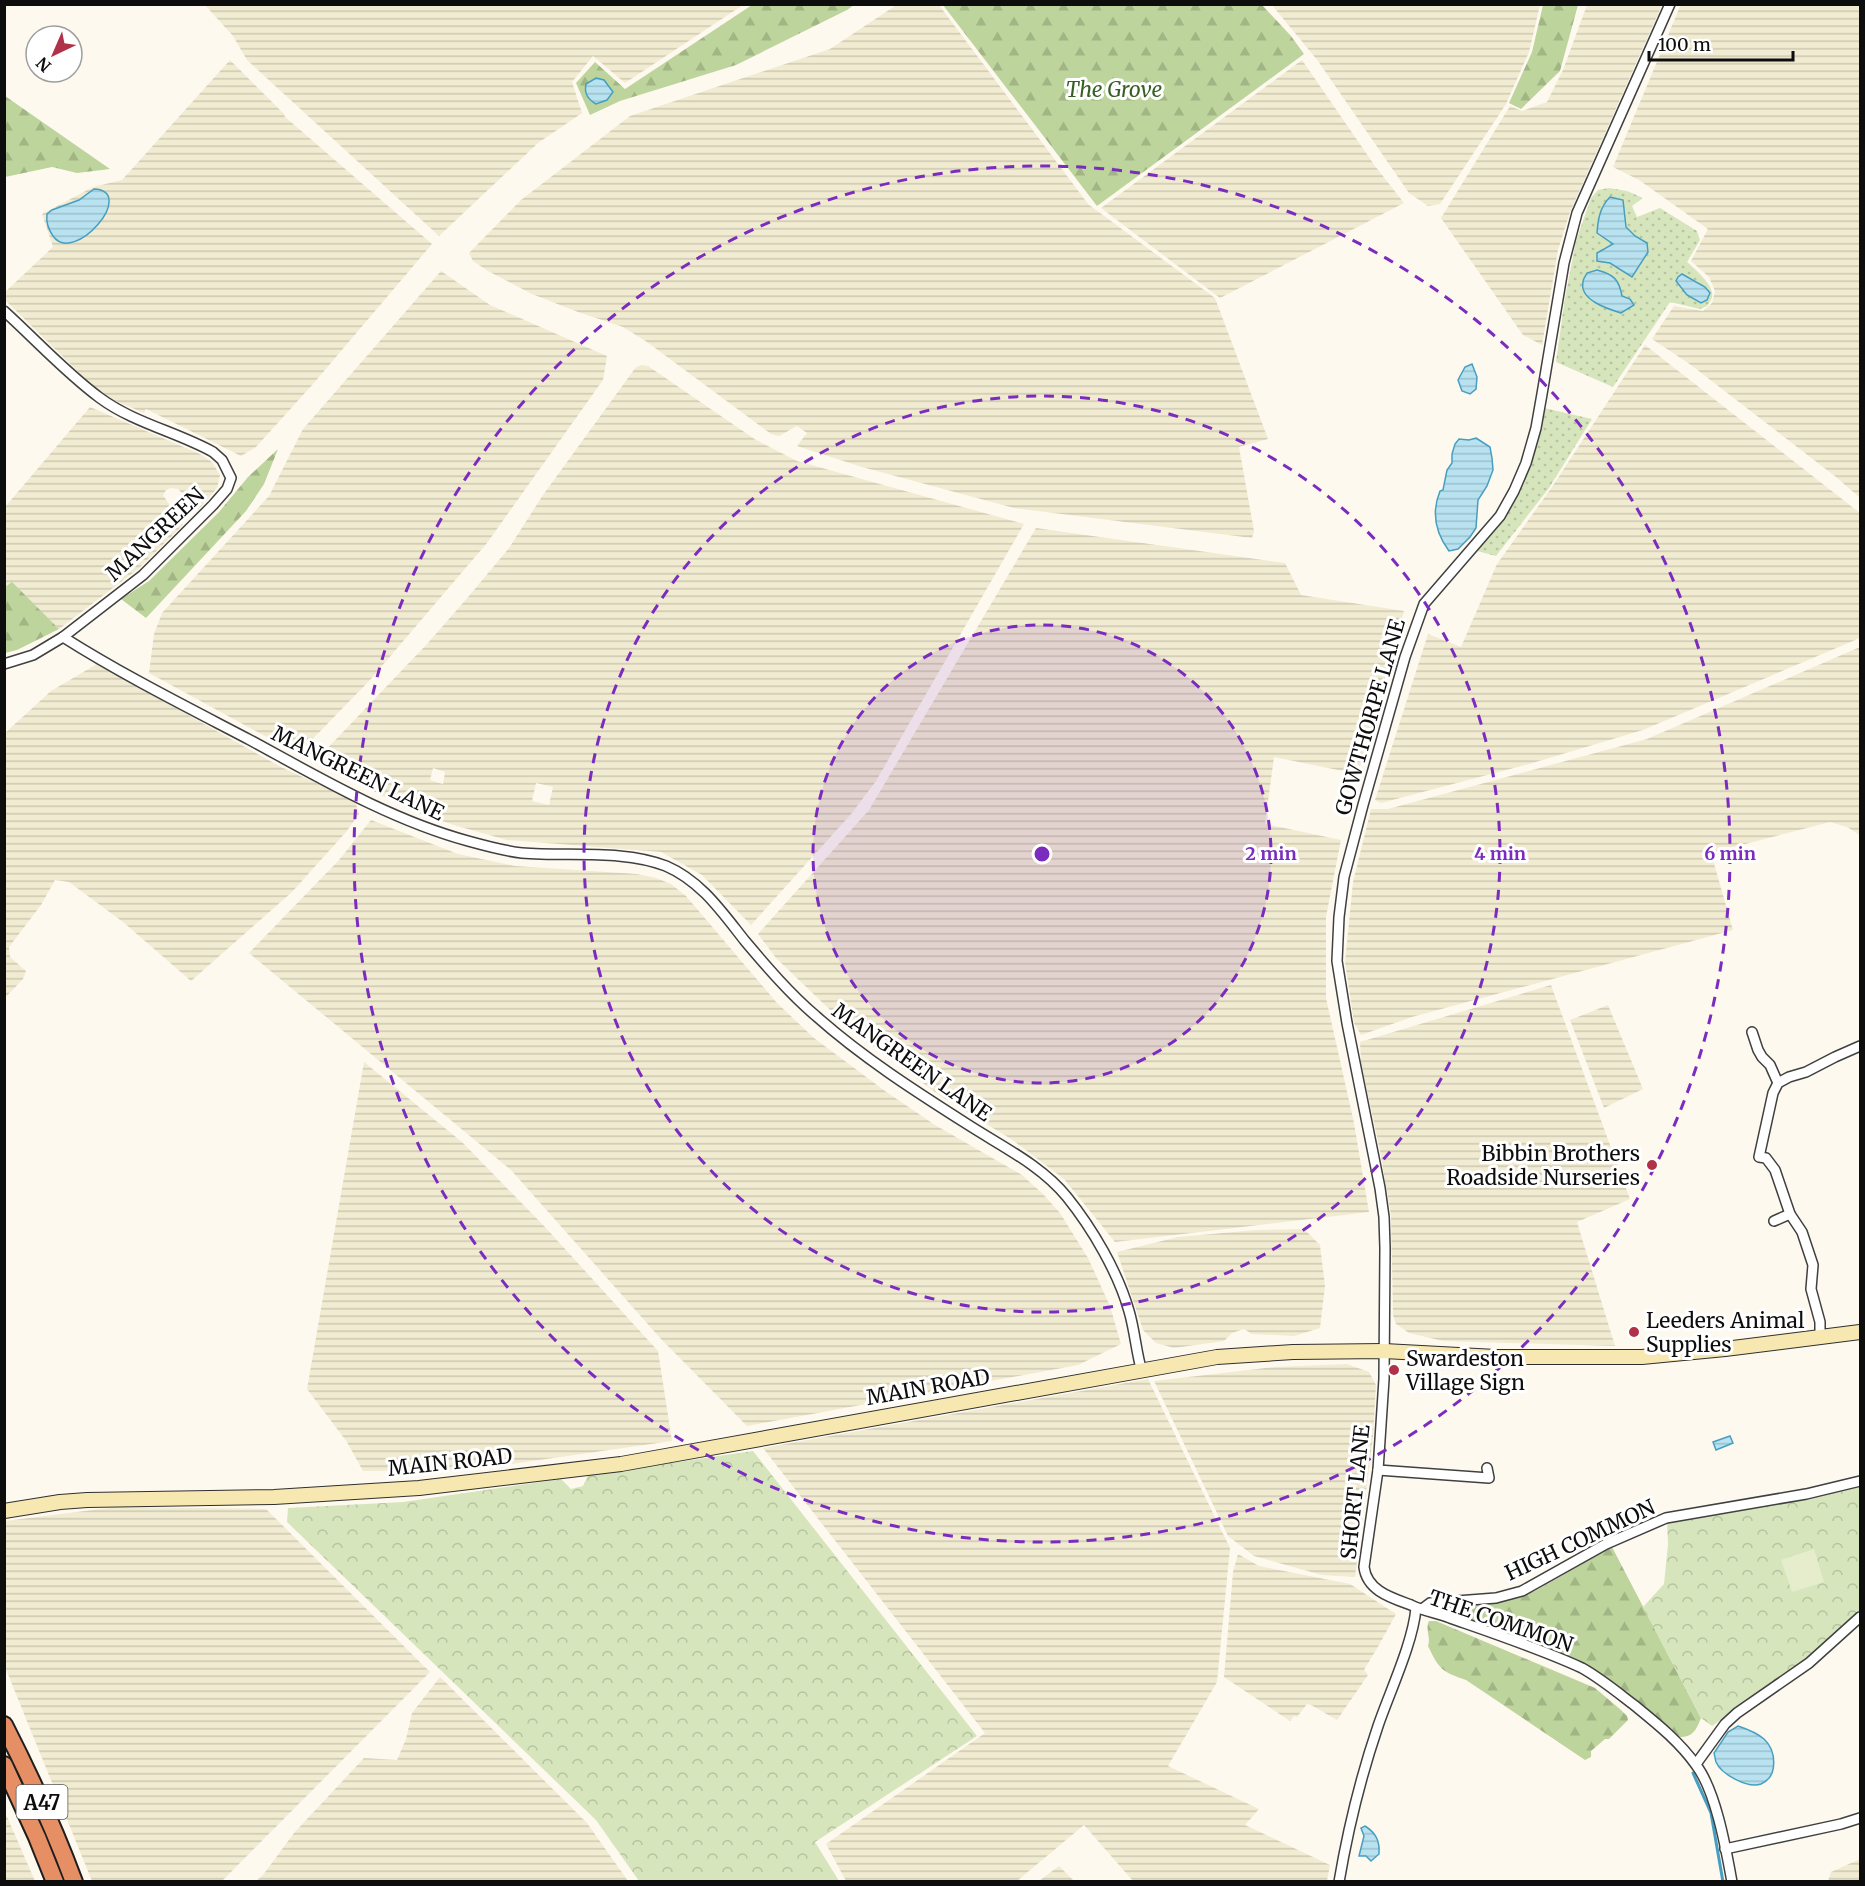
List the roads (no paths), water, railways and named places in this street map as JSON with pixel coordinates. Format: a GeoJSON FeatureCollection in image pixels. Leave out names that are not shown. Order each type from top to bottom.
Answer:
{"type":"FeatureCollection","features":[{"type":"Feature","properties":{"kind":"highway","name":"A47"},"geometry":{"type":"LineString","coordinates":[[4,1725],[49,1818],[74,1881]]}},
{"type":"Feature","properties":{"kind":"highway","name":"A47"},"geometry":{"type":"LineString","coordinates":[[4,1765],[55,1881]]}},
{"type":"Feature","properties":{"kind":"main road","name":"MAIN ROAD"},"geometry":{"type":"LineString","coordinates":[[4,1511],[87,1500],[273,1497],[419,1488],[611,1465],[1217,1357],[1293,1352],[1384,1351],[1496,1357],[1630,1357],[1725,1349],[1860,1332]]}},
{"type":"Feature","properties":{"kind":"street","name":"GOWTHORPE LANE"},"geometry":{"type":"LineString","coordinates":[[1384,1351],[1384,1217],[1337,961],[1344,877],[1405,657],[1419,615],[1424,604],[1500,516],[1526,463],[1540,406],[1563,263],[1577,213],[1670,4]]}},
{"type":"Feature","properties":{"kind":"street","name":"MANGREEN"},"geometry":{"type":"LineString","coordinates":[[4,311],[101,399],[136,418],[213,452],[222,460],[231,478],[227,489],[213,505],[143,575],[63,637],[33,655],[4,664]]}},
{"type":"Feature","properties":{"kind":"street","name":"MANGREEN LANE"},"geometry":{"type":"LineString","coordinates":[[63,637],[99,660],[311,773],[426,828],[492,848],[519,853],[627,858],[651,862],[681,874],[716,904],[763,962],[816,1016],[893,1076],[1039,1170],[1065,1194],[1086,1222],[1117,1278],[1128,1307],[1142,1372]]}},
{"type":"Feature","properties":{"kind":"street"},"geometry":{"type":"LineString","coordinates":[[1752,1032],[1758,1050],[1770,1065],[1778,1083]]}},
{"type":"Feature","properties":{"kind":"street"},"geometry":{"type":"LineString","coordinates":[[1820,1337],[1820,1322],[1811,1288],[1813,1265],[1802,1232],[1790,1214],[1775,1170],[1766,1158],[1759,1157],[1773,1093],[1778,1083],[1860,1046]]}},
{"type":"Feature","properties":{"kind":"street"},"geometry":{"type":"LineString","coordinates":[[1774,1221],[1790,1214]]}},
{"type":"Feature","properties":{"kind":"street","name":"SHORT LANE"},"geometry":{"type":"LineString","coordinates":[[1384,1351],[1378,1470],[1364,1567],[1365,1573],[1377,1590],[1419,1608]]}},
{"type":"Feature","properties":{"kind":"street"},"geometry":{"type":"LineString","coordinates":[[1378,1470],[1488,1473],[1496,1486]]}},
{"type":"Feature","properties":{"kind":"street","name":"HIGH COMMON"},"geometry":{"type":"LineString","coordinates":[[1419,1608],[1430,1603],[1496,1598],[1522,1591],[1606,1544],[1666,1518],[1806,1494],[1860,1481]]}},
{"type":"Feature","properties":{"kind":"street","name":"THE COMMON"},"geometry":{"type":"LineString","coordinates":[[1339,1881],[1353,1814],[1371,1751],[1419,1608],[1584,1669],[1616,1690],[1654,1720],[1696,1764],[1704,1776],[1715,1807],[1732,1881]]}},
{"type":"Feature","properties":{"kind":"street"},"geometry":{"type":"LineString","coordinates":[[1696,1764],[1725,1724],[1737,1713],[1809,1664],[1860,1617]]}},
{"type":"Feature","properties":{"kind":"street"},"geometry":{"type":"LineString","coordinates":[[1725,1849],[1860,1818]]}},
{"type":"Feature","properties":{"kind":"water"},"geometry":{"type":"Polygon","coordinates":[[[596,78],[604,80],[613,92],[607,100],[596,104],[587,96],[586,84],[596,78]]]}},
{"type":"Feature","properties":{"kind":"water"},"geometry":{"type":"Polygon","coordinates":[[[94,189],[106,193],[109,201],[106,213],[98,224],[87,235],[74,242],[63,243],[53,236],[48,225],[47,214],[79,200],[94,189]]]}},
{"type":"Feature","properties":{"kind":"water"},"geometry":{"type":"Polygon","coordinates":[[[1610,197],[1623,200],[1626,227],[1647,243],[1648,252],[1632,277],[1610,263],[1597,261],[1597,253],[1613,244],[1597,233],[1600,214],[1610,197]]]}},
{"type":"Feature","properties":{"kind":"water"},"geometry":{"type":"Polygon","coordinates":[[[1597,270],[1614,278],[1622,296],[1630,299],[1634,305],[1621,313],[1590,299],[1585,294],[1583,281],[1587,273],[1597,270]]]}},
{"type":"Feature","properties":{"kind":"water"},"geometry":{"type":"Polygon","coordinates":[[[1682,274],[1705,287],[1710,293],[1707,300],[1701,303],[1687,295],[1676,281],[1682,274]]]}},
{"type":"Feature","properties":{"kind":"water"},"geometry":{"type":"Polygon","coordinates":[[[1472,364],[1477,377],[1476,389],[1470,394],[1462,391],[1458,380],[1465,367],[1472,364]]]}},
{"type":"Feature","properties":{"kind":"water"},"geometry":{"type":"Polygon","coordinates":[[[1476,438],[1490,447],[1493,470],[1478,500],[1476,528],[1458,549],[1449,551],[1440,537],[1436,522],[1437,499],[1440,491],[1443,490],[1447,470],[1452,463],[1455,444],[1459,439],[1476,438]]]}},
{"type":"Feature","properties":{"kind":"water"},"geometry":{"type":"Polygon","coordinates":[[[1730,1436],[1733,1443],[1716,1450],[1713,1442],[1730,1436]]]}},
{"type":"Feature","properties":{"kind":"water"},"geometry":{"type":"Polygon","coordinates":[[[1738,1726],[1764,1739],[1771,1750],[1773,1769],[1767,1780],[1761,1784],[1742,1782],[1723,1771],[1716,1762],[1714,1753],[1728,1732],[1738,1726]]]}},
{"type":"Feature","properties":{"kind":"water"},"geometry":{"type":"Polygon","coordinates":[[[1365,1826],[1375,1835],[1379,1845],[1379,1854],[1371,1861],[1366,1856],[1359,1856],[1364,1836],[1361,1828],[1365,1826]]]}},
{"type":"Feature","properties":{"kind":"waterway"},"geometry":{"type":"LineString","coordinates":[[1693,1773],[1711,1813],[1723,1882]]}},
{"type":"Feature","properties":{"kind":"place","name":"Bibbin Brothers Roadside Nurseries"},"geometry":{"type":"Point","coordinates":[1652,1165]}},
{"type":"Feature","properties":{"kind":"place","name":"Leeders Animal Supplies"},"geometry":{"type":"Point","coordinates":[1634,1332]}},
{"type":"Feature","properties":{"kind":"place","name":"Swardeston Village Sign"},"geometry":{"type":"Point","coordinates":[1394,1370]}},
{"type":"Feature","properties":{"kind":"park label","name":"The Grove"},"geometry":{"type":"Point","coordinates":[1114,89]}}]}
